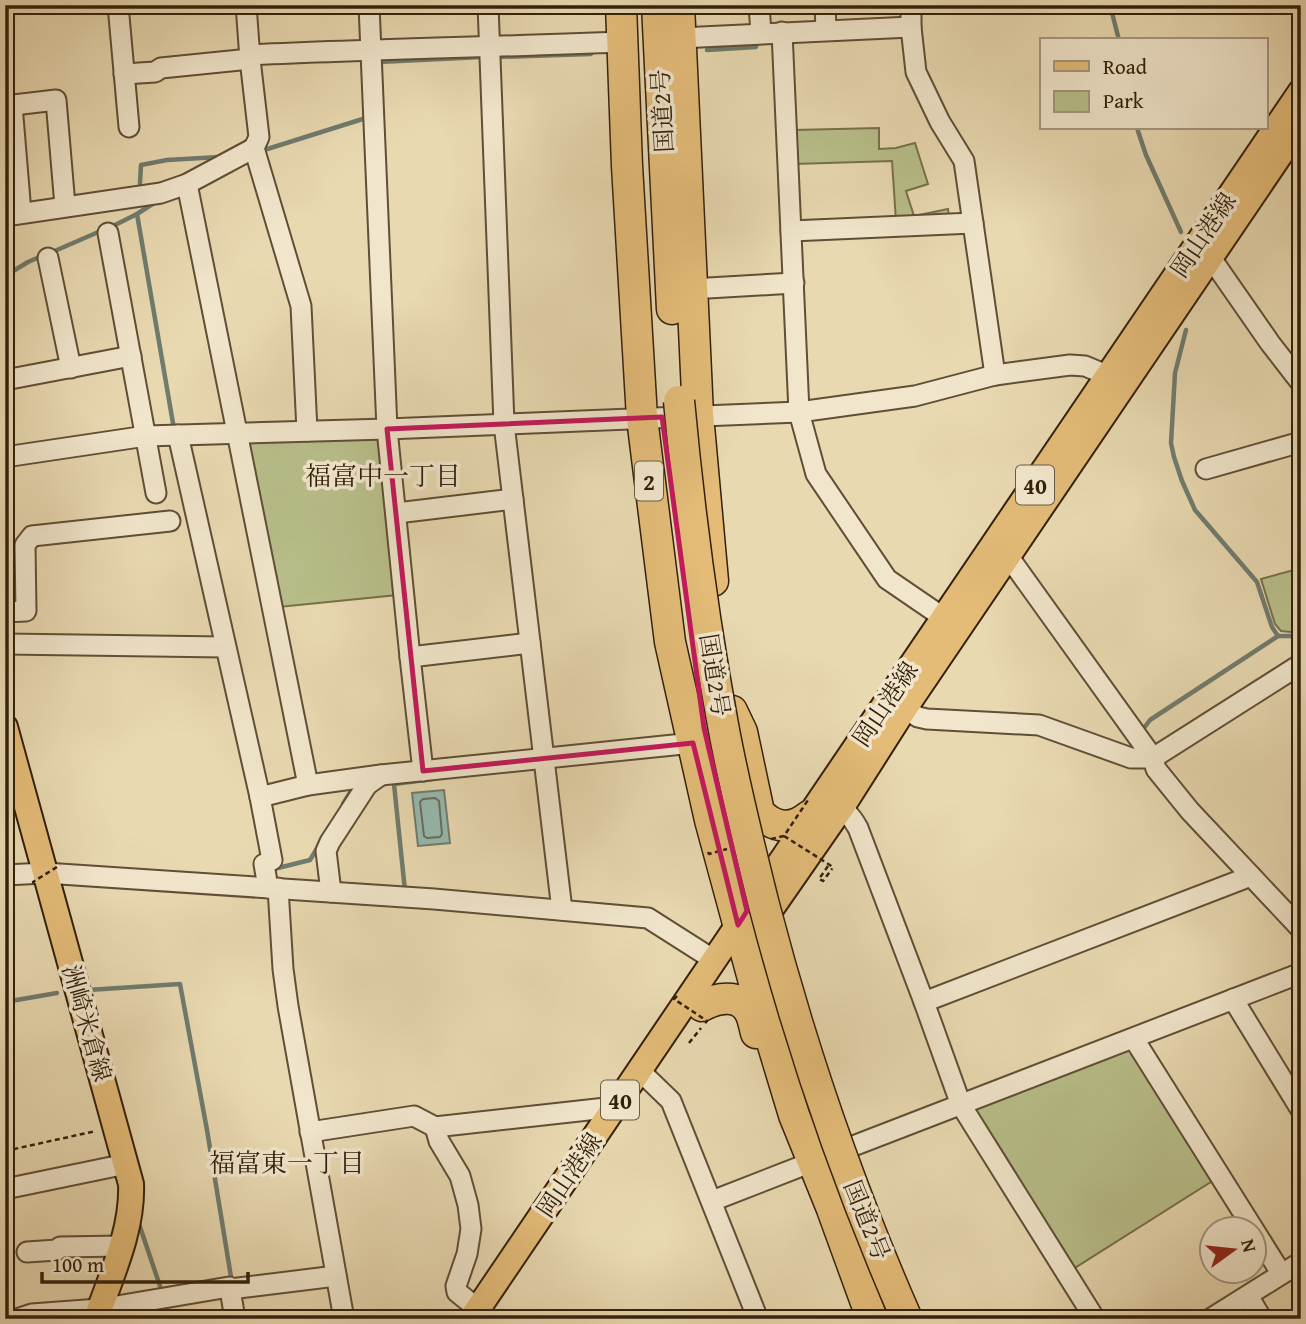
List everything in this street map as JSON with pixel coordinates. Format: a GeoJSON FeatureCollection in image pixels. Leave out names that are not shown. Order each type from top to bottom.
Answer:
{"type":"FeatureCollection","features":[{"type":"Feature","properties":{"kind":"highway","name":"2"},"geometry":{"type":"LineString","coordinates":[[621,5],[635,317],[670,409],[670,642],[710,820],[756,914]]}},
{"type":"Feature","properties":{"kind":"highway","name":"国道2号"},"geometry":{"type":"LineString","coordinates":[[638,5],[648,218],[670,409],[687,480],[701,591],[723,727],[748,844],[780,967],[818,1089],[847,1171],[917,1316]]}},
{"type":"Feature","properties":{"kind":"highway"},"geometry":{"type":"LineString","coordinates":[[679,5],[666,20],[691,289],[670,409],[713,581],[732,711],[753,819],[756,914],[794,1115],[832,1209],[870,1319]]}},
{"type":"Feature","properties":{"kind":"highway","name":"国道2号"},"geometry":{"type":"LineString","coordinates":[[666,20],[670,409],[678,566],[704,728],[763,971],[791,1063],[832,1180],[887,1319]]}},
{"type":"Feature","properties":{"kind":"highway"},"geometry":{"type":"LineString","coordinates":[[732,711],[742,732],[759,812],[766,821],[784,826],[801,823],[821,805]]}},
{"type":"Feature","properties":{"kind":"highway"},"geometry":{"type":"LineString","coordinates":[[756,914],[808,1027],[848,1148],[886,1248],[917,1316]]}},
{"type":"Feature","properties":{"kind":"highway"},"geometry":{"type":"LineString","coordinates":[[756,914],[825,1158],[832,1209]]}},
{"type":"Feature","properties":{"kind":"highway"},"geometry":{"type":"LineString","coordinates":[[689,1001],[725,999],[740,1001],[745,1005],[750,1011],[772,1084],[794,1115]]}},
{"type":"Feature","properties":{"kind":"main road","name":"岡山港線"},"geometry":{"type":"LineString","coordinates":[[480,1315],[615,1107],[646,1076],[689,1001],[756,914],[821,805],[897,703],[1205,249],[1301,91]]}},
{"type":"Feature","properties":{"kind":"main road","name":"岡山港線"},"geometry":{"type":"LineString","coordinates":[[897,703],[944,618],[1000,551],[1109,376],[1301,124]]}},
{"type":"Feature","properties":{"kind":"main road","name":"洲崎米倉線"},"geometry":{"type":"LineString","coordinates":[[5,727],[116,1126],[131,1194],[122,1246],[97,1314]]}},
{"type":"Feature","properties":{"kind":"main road","name":"岡山港線"},"geometry":{"type":"LineString","coordinates":[[480,1315],[646,1076],[714,960],[756,914],[821,805]]}},
{"type":"Feature","properties":{"kind":"street"},"geometry":{"type":"LineString","coordinates":[[118,5],[129,127]]}},
{"type":"Feature","properties":{"kind":"street"},"geometry":{"type":"LineString","coordinates":[[246,5],[247,58],[258,137],[254,148],[301,306],[307,431]]}},
{"type":"Feature","properties":{"kind":"street"},"geometry":{"type":"LineString","coordinates":[[369,5],[387,429],[401,512],[426,768]]}},
{"type":"Feature","properties":{"kind":"street"},"geometry":{"type":"LineString","coordinates":[[488,5],[504,424],[562,910]]}},
{"type":"Feature","properties":{"kind":"street"},"geometry":{"type":"LineString","coordinates":[[760,5],[761,33]]}},
{"type":"Feature","properties":{"kind":"street"},"geometry":{"type":"LineString","coordinates":[[825,5],[826,30]]}},
{"type":"Feature","properties":{"kind":"street"},"geometry":{"type":"LineString","coordinates":[[911,5],[916,72],[940,122],[964,161],[995,375]]}},
{"type":"Feature","properties":{"kind":"street"},"geometry":{"type":"LineString","coordinates":[[666,20],[761,33],[911,27]]}},
{"type":"Feature","properties":{"kind":"street"},"geometry":{"type":"LineString","coordinates":[[782,32],[799,412],[816,474],[887,579],[944,618]]}},
{"type":"Feature","properties":{"kind":"street"},"geometry":{"type":"LineString","coordinates":[[124,74],[247,58],[371,49],[622,42]]}},
{"type":"Feature","properties":{"kind":"street"},"geometry":{"type":"LineString","coordinates":[[65,206],[56,100],[8,106],[13,215],[161,192],[187,184],[254,148]]}},
{"type":"Feature","properties":{"kind":"street"},"geometry":{"type":"LineString","coordinates":[[187,184],[308,785]]}},
{"type":"Feature","properties":{"kind":"street"},"geometry":{"type":"LineString","coordinates":[[791,231],[973,223]]}},
{"type":"Feature","properties":{"kind":"street"},"geometry":{"type":"LineString","coordinates":[[108,233],[156,493]]}},
{"type":"Feature","properties":{"kind":"street"},"geometry":{"type":"LineString","coordinates":[[1205,249],[1301,383]]}},
{"type":"Feature","properties":{"kind":"street"},"geometry":{"type":"LineString","coordinates":[[48,258],[71,368]]}},
{"type":"Feature","properties":{"kind":"street"},"geometry":{"type":"LineString","coordinates":[[691,289],[794,284]]}},
{"type":"Feature","properties":{"kind":"street"},"geometry":{"type":"LineString","coordinates":[[5,380],[131,356]]}},
{"type":"Feature","properties":{"kind":"street"},"geometry":{"type":"LineString","coordinates":[[5,457],[146,436],[504,424],[670,409],[799,412],[915,396],[995,375],[1070,365],[1085,366],[1109,376]]}},
{"type":"Feature","properties":{"kind":"street"},"geometry":{"type":"LineString","coordinates":[[178,435],[222,647],[260,797],[272,860],[264,864],[273,888],[283,969],[332,1277],[344,1319]]}},
{"type":"Feature","properties":{"kind":"street"},"geometry":{"type":"LineString","coordinates":[[1206,469],[1301,442]]}},
{"type":"Feature","properties":{"kind":"street"},"geometry":{"type":"LineString","coordinates":[[401,512],[513,499]]}},
{"type":"Feature","properties":{"kind":"street"},"geometry":{"type":"LineString","coordinates":[[5,612],[26,611],[25,545],[32,536],[170,521]]}},
{"type":"Feature","properties":{"kind":"street"},"geometry":{"type":"LineString","coordinates":[[1000,551],[1138,737],[1153,758],[1156,769],[1190,811],[1251,876],[1297,919]]}},
{"type":"Feature","properties":{"kind":"street"},"geometry":{"type":"LineString","coordinates":[[416,657],[530,643]]}},
{"type":"Feature","properties":{"kind":"street"},"geometry":{"type":"LineString","coordinates":[[5,644],[222,647]]}},
{"type":"Feature","properties":{"kind":"street"},"geometry":{"type":"LineString","coordinates":[[897,703],[918,717],[927,719],[1039,725],[1131,758],[1153,758],[1301,664]]}},
{"type":"Feature","properties":{"kind":"street"},"geometry":{"type":"LineString","coordinates":[[260,797],[308,785],[426,768],[545,764],[693,743]]}},
{"type":"Feature","properties":{"kind":"street"},"geometry":{"type":"LineString","coordinates":[[331,892],[326,851],[367,785],[381,775]]}},
{"type":"Feature","properties":{"kind":"street"},"geometry":{"type":"LineString","coordinates":[[821,805],[853,818],[961,1105],[1096,1319]]}},
{"type":"Feature","properties":{"kind":"street"},"geometry":{"type":"LineString","coordinates":[[5,875],[46,874],[273,888],[648,918],[714,960]]}},
{"type":"Feature","properties":{"kind":"street"},"geometry":{"type":"LineString","coordinates":[[924,1002],[1251,876]]}},
{"type":"Feature","properties":{"kind":"street"},"geometry":{"type":"LineString","coordinates":[[848,1148],[1301,973]]}},
{"type":"Feature","properties":{"kind":"street"},"geometry":{"type":"LineString","coordinates":[[1233,999],[1301,1110]]}},
{"type":"Feature","properties":{"kind":"street"},"geometry":{"type":"LineString","coordinates":[[1134,1039],[1281,1273]]}},
{"type":"Feature","properties":{"kind":"street"},"geometry":{"type":"LineString","coordinates":[[646,1076],[671,1101],[758,1319]]}},
{"type":"Feature","properties":{"kind":"street"},"geometry":{"type":"LineString","coordinates":[[310,1132],[414,1116],[435,1127],[615,1107]]}},
{"type":"Feature","properties":{"kind":"street"},"geometry":{"type":"LineString","coordinates":[[435,1127],[439,1141],[460,1176],[468,1205],[471,1229],[467,1254],[456,1286],[457,1292],[480,1315]]}},
{"type":"Feature","properties":{"kind":"street"},"geometry":{"type":"LineString","coordinates":[[712,1201],[812,1162]]}},
{"type":"Feature","properties":{"kind":"street"},"geometry":{"type":"LineString","coordinates":[[5,1189],[126,1164]]}},
{"type":"Feature","properties":{"kind":"street"},"geometry":{"type":"LineString","coordinates":[[27,1252],[57,1250],[60,1247],[122,1246]]}},
{"type":"Feature","properties":{"kind":"street"},"geometry":{"type":"LineString","coordinates":[[1210,1319],[1301,1262]]}},
{"type":"Feature","properties":{"kind":"street"},"geometry":{"type":"LineString","coordinates":[[17,1319],[32,1314],[97,1314],[229,1287],[332,1277]]}},
{"type":"Feature","properties":{"kind":"street"},"geometry":{"type":"LineString","coordinates":[[230,1289],[235,1319]]}},
{"type":"Feature","properties":{"kind":"street"},"geometry":{"type":"LineString","coordinates":[[1248,1296],[1262,1319]]}},
{"type":"Feature","properties":{"kind":"path"},"geometry":{"type":"LineString","coordinates":[[821,805],[784,836],[833,867],[823,881],[819,879],[828,866]]}},
{"type":"Feature","properties":{"kind":"path"},"geometry":{"type":"LineString","coordinates":[[689,1001],[674,999],[707,1021],[689,1043]]}},
{"type":"Feature","properties":{"kind":"path"},"geometry":{"type":"LineString","coordinates":[[5,1151],[116,1126]]}},
{"type":"Feature","properties":{"kind":"highlighted area"},"geometry":{"type":"Polygon","coordinates":[[[662,417],[704,728],[747,911],[738,925],[693,743],[423,771],[387,429],[662,417]]]}},
{"type":"Feature","properties":{"kind":"green space"},"geometry":{"type":"Polygon","coordinates":[[[879,128],[879,149],[915,143],[928,184],[906,191],[914,216],[948,209],[949,220],[896,221],[892,161],[794,164],[794,130],[879,128]]]}},
{"type":"Feature","properties":{"kind":"green space"},"geometry":{"type":"Polygon","coordinates":[[[373,435],[380,441],[397,595],[279,607],[245,446],[251,439],[373,435]]]}},
{"type":"Feature","properties":{"kind":"green space"},"geometry":{"type":"Polygon","coordinates":[[[1301,568],[1301,633],[1281,631],[1275,624],[1261,579],[1301,568]]]}},
{"type":"Feature","properties":{"kind":"green space"},"geometry":{"type":"Polygon","coordinates":[[[1125,1048],[1135,1052],[1214,1180],[1073,1269],[975,1112],[979,1106],[1125,1048]]]}},
{"type":"Feature","properties":{"kind":"water"},"geometry":{"type":"Polygon","coordinates":[[[444,790],[450,843],[418,846],[412,793],[444,790]]]}},
{"type":"Feature","properties":{"kind":"waterway"},"geometry":{"type":"LineString","coordinates":[[1110,5],[1118,38]]}},
{"type":"Feature","properties":{"kind":"waterway"},"geometry":{"type":"LineString","coordinates":[[707,50],[756,47],[756,44]]}},
{"type":"Feature","properties":{"kind":"waterway"},"geometry":{"type":"LineString","coordinates":[[497,57],[591,54]]}},
{"type":"Feature","properties":{"kind":"waterway"},"geometry":{"type":"LineString","coordinates":[[379,65],[379,62],[482,57]]}},
{"type":"Feature","properties":{"kind":"waterway"},"geometry":{"type":"LineString","coordinates":[[261,151],[369,117]]}},
{"type":"Feature","properties":{"kind":"waterway"},"geometry":{"type":"LineString","coordinates":[[1138,130],[1146,155],[1181,232]]}},
{"type":"Feature","properties":{"kind":"waterway"},"geometry":{"type":"LineString","coordinates":[[140,183],[141,165],[167,160],[219,157]]}},
{"type":"Feature","properties":{"kind":"waterway"},"geometry":{"type":"LineString","coordinates":[[137,214],[154,203]]}},
{"type":"Feature","properties":{"kind":"waterway"},"geometry":{"type":"LineString","coordinates":[[111,227],[137,214],[174,429]]}},
{"type":"Feature","properties":{"kind":"waterway"},"geometry":{"type":"LineString","coordinates":[[50,253],[103,230]]}},
{"type":"Feature","properties":{"kind":"waterway"},"geometry":{"type":"LineString","coordinates":[[5,276],[42,256]]}},
{"type":"Feature","properties":{"kind":"waterway"},"geometry":{"type":"LineString","coordinates":[[1186,330],[1175,373],[1171,443],[1174,457],[1195,510],[1257,582],[1272,627],[1278,636]]}},
{"type":"Feature","properties":{"kind":"waterway"},"geometry":{"type":"LineString","coordinates":[[1141,732],[1150,720],[1278,636],[1301,638]]}},
{"type":"Feature","properties":{"kind":"waterway"},"geometry":{"type":"LineString","coordinates":[[405,891],[394,784],[433,779]]}},
{"type":"Feature","properties":{"kind":"waterway"},"geometry":{"type":"LineString","coordinates":[[343,804],[351,791],[350,784]]}},
{"type":"Feature","properties":{"kind":"waterway"},"geometry":{"type":"LineString","coordinates":[[274,869],[310,860],[319,845]]}},
{"type":"Feature","properties":{"kind":"waterway"},"geometry":{"type":"LineString","coordinates":[[88,990],[180,984],[231,1277]]}},
{"type":"Feature","properties":{"kind":"waterway"},"geometry":{"type":"LineString","coordinates":[[5,1002],[57,993]]}},
{"type":"Feature","properties":{"kind":"waterway"},"geometry":{"type":"LineString","coordinates":[[138,1221],[161,1289]]}},
{"type":"Feature","properties":{"kind":"district","name":"福富中一丁目"},"geometry":{"type":"Point","coordinates":[383,475]}},
{"type":"Feature","properties":{"kind":"district","name":"福富東一丁目"},"geometry":{"type":"Point","coordinates":[287,1162]}}]}
